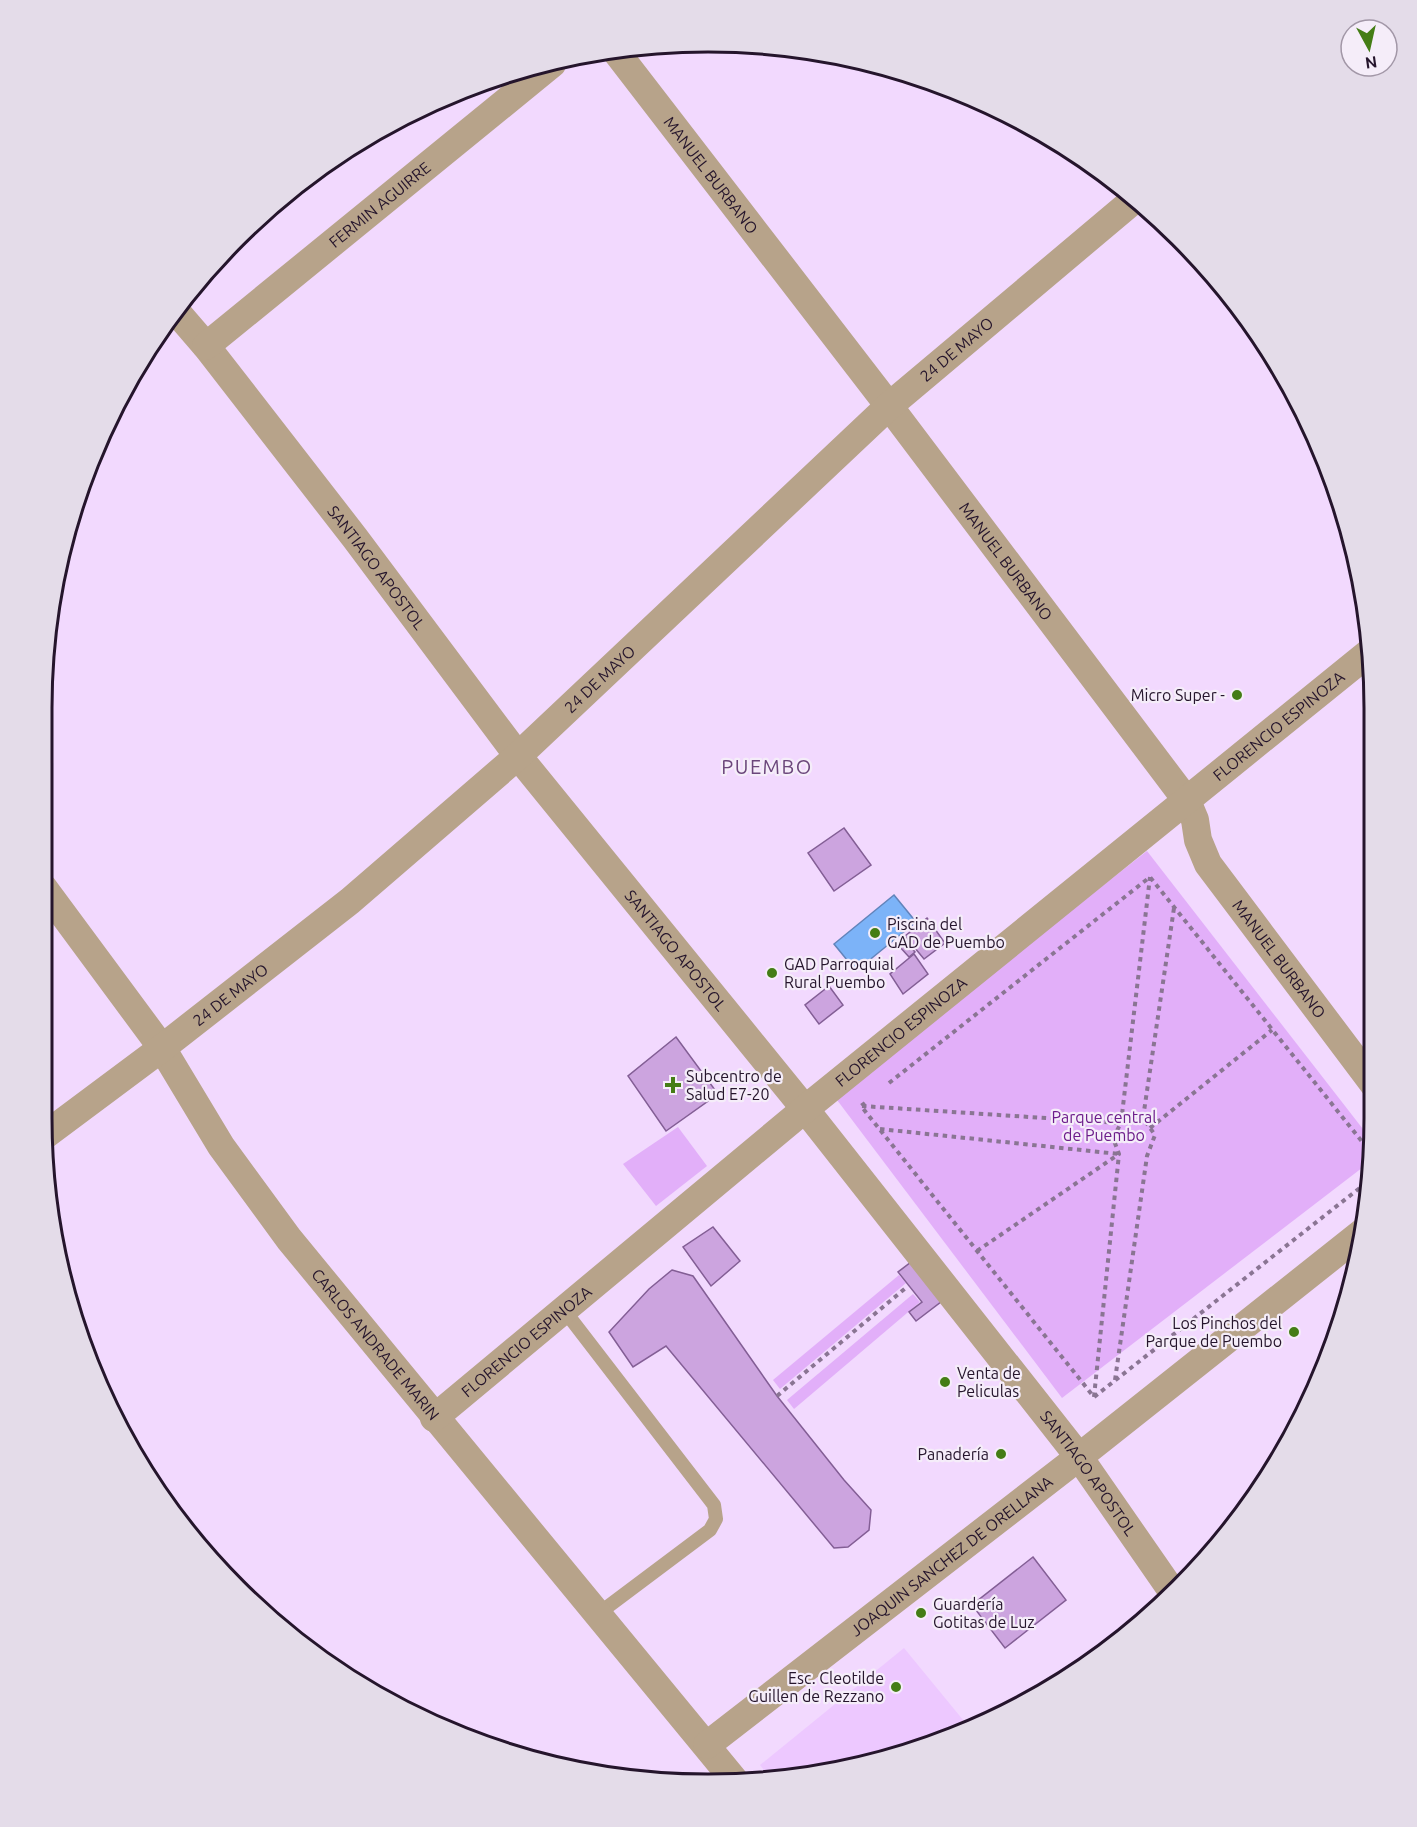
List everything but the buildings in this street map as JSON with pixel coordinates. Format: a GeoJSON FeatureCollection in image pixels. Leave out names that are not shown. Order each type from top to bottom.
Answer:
{"type":"FeatureCollection","features":[{"type":"Feature","properties":{"kind":"street","name":"MANUEL BURBANO"},"geometry":{"type":"LineString","coordinates":[[621,58],[889,406],[1187,801],[1195,820],[1198,840],[1208,864],[1364,1071]]}},
{"type":"Feature","properties":{"kind":"street","name":"FERMIN AGUIRRE"},"geometry":{"type":"LineString","coordinates":[[206,346],[538,75]]}},
{"type":"Feature","properties":{"kind":"street","name":"24 DE MAYO"},"geometry":{"type":"LineString","coordinates":[[53,1130],[350,902],[518,756],[889,406],[1128,205]]}},
{"type":"Feature","properties":{"kind":"street","name":"SANTIAGO APOSTOL"},"geometry":{"type":"LineString","coordinates":[[182,318],[362,547],[518,756],[805,1109],[1079,1457],[1168,1586]]}},
{"type":"Feature","properties":{"kind":"street","name":"FLORENCIO ESPINOZA"},"geometry":{"type":"LineString","coordinates":[[435,1418],[805,1109],[1362,658]]}},
{"type":"Feature","properties":{"kind":"street","name":"CARLOS ANDRADE MARIN"},"geometry":{"type":"LineString","coordinates":[[52,899],[162,1048],[221,1146],[289,1239],[729,1774]]}},
{"type":"Feature","properties":{"kind":"street","name":"JOAQUIN SANCHEZ DE ORELLANA"},"geometry":{"type":"LineString","coordinates":[[707,1745],[1079,1457],[1353,1240]]}},
{"type":"Feature","properties":{"kind":"lane"},"geometry":{"type":"LineString","coordinates":[[564,1310],[714,1505],[716,1519],[710,1530],[598,1614]]}},
{"type":"Feature","properties":{"kind":"path"},"geometry":{"type":"LineString","coordinates":[[1150,877],[1363,1144]]}},
{"type":"Feature","properties":{"kind":"path"},"geometry":{"type":"LineString","coordinates":[[889,1084],[1150,877]]}},
{"type":"Feature","properties":{"kind":"path"},"geometry":{"type":"LineString","coordinates":[[1094,1398],[1119,1154],[1113,1138],[1121,1123],[1150,877]]}},
{"type":"Feature","properties":{"kind":"path"},"geometry":{"type":"LineString","coordinates":[[1115,1381],[1147,1156],[1155,1135],[1143,1118],[1174,907]]}},
{"type":"Feature","properties":{"kind":"path"},"geometry":{"type":"LineString","coordinates":[[1150,1128],[1272,1030]]}},
{"type":"Feature","properties":{"kind":"path"},"geometry":{"type":"LineString","coordinates":[[861,1106],[870,1098]]}},
{"type":"Feature","properties":{"kind":"path"},"geometry":{"type":"LineString","coordinates":[[861,1106],[1121,1123]]}},
{"type":"Feature","properties":{"kind":"path"},"geometry":{"type":"LineString","coordinates":[[861,1106],[1094,1398]]}},
{"type":"Feature","properties":{"kind":"path"},"geometry":{"type":"LineString","coordinates":[[880,1129],[1119,1154]]}},
{"type":"Feature","properties":{"kind":"path"},"geometry":{"type":"LineString","coordinates":[[977,1251],[1119,1154]]}},
{"type":"Feature","properties":{"kind":"path"},"geometry":{"type":"LineString","coordinates":[[1094,1398],[1361,1188]]}},
{"type":"Feature","properties":{"kind":"path"},"geometry":{"type":"LineString","coordinates":[[777,1396],[930,1268]]}},
{"type":"Feature","properties":{"kind":"shaded area","name":"Esc. Cleotilde Guillen de Rezzano"},"geometry":{"type":"Polygon","coordinates":[[[904,1648],[965,1723],[919,1740],[836,1762],[765,1772],[760,1765],[904,1648]]]}},
{"type":"Feature","properties":{"kind":"green space","name":"Parque central de Puembo"},"geometry":{"type":"Polygon","coordinates":[[[1147,851],[1364,1130],[1362,1168],[1062,1398],[834,1096],[1147,851]]]}},
{"type":"Feature","properties":{"kind":"green space"},"geometry":{"type":"Polygon","coordinates":[[[678,1127],[707,1166],[656,1206],[623,1164],[678,1127]]]}},
{"type":"Feature","properties":{"kind":"green space"},"geometry":{"type":"Polygon","coordinates":[[[899,1275],[906,1283],[780,1389],[773,1380],[899,1275]]]}},
{"type":"Feature","properties":{"kind":"green space"},"geometry":{"type":"Polygon","coordinates":[[[913,1294],[920,1302],[794,1409],[787,1400],[913,1294]]]}},
{"type":"Feature","properties":{"kind":"water","name":"Piscina del GAD de Puembo"},"geometry":{"type":"Polygon","coordinates":[[[894,895],[916,922],[856,971],[834,944],[894,895]]]}},
{"type":"Feature","properties":{"kind":"place","name":"Micro Super -"},"geometry":{"type":"Point","coordinates":[1237,695]}},
{"type":"Feature","properties":{"kind":"place","name":"Piscina del GAD de Puembo"},"geometry":{"type":"Point","coordinates":[875,933]}},
{"type":"Feature","properties":{"kind":"place","name":"GAD Parroquial Rural Puembo"},"geometry":{"type":"Point","coordinates":[772,973]}},
{"type":"Feature","properties":{"kind":"place","name":"Subcentro de Salud E7-20"},"geometry":{"type":"Point","coordinates":[673,1085]}},
{"type":"Feature","properties":{"kind":"place","name":"Los Pinchos del Parque de Puembo"},"geometry":{"type":"Point","coordinates":[1294,1332]}},
{"type":"Feature","properties":{"kind":"place","name":"Venta de Peliculas"},"geometry":{"type":"Point","coordinates":[945,1382]}},
{"type":"Feature","properties":{"kind":"place","name":"Panadería"},"geometry":{"type":"Point","coordinates":[1001,1454]}},
{"type":"Feature","properties":{"kind":"place","name":"Guardería Gotitas de Luz"},"geometry":{"type":"Point","coordinates":[921,1613]}},
{"type":"Feature","properties":{"kind":"place","name":"Esc. Cleotilde Guillen de Rezzano"},"geometry":{"type":"Point","coordinates":[896,1687]}},
{"type":"Feature","properties":{"kind":"district","name":"PUEMBO"},"geometry":{"type":"Point","coordinates":[767,767]}}]}
